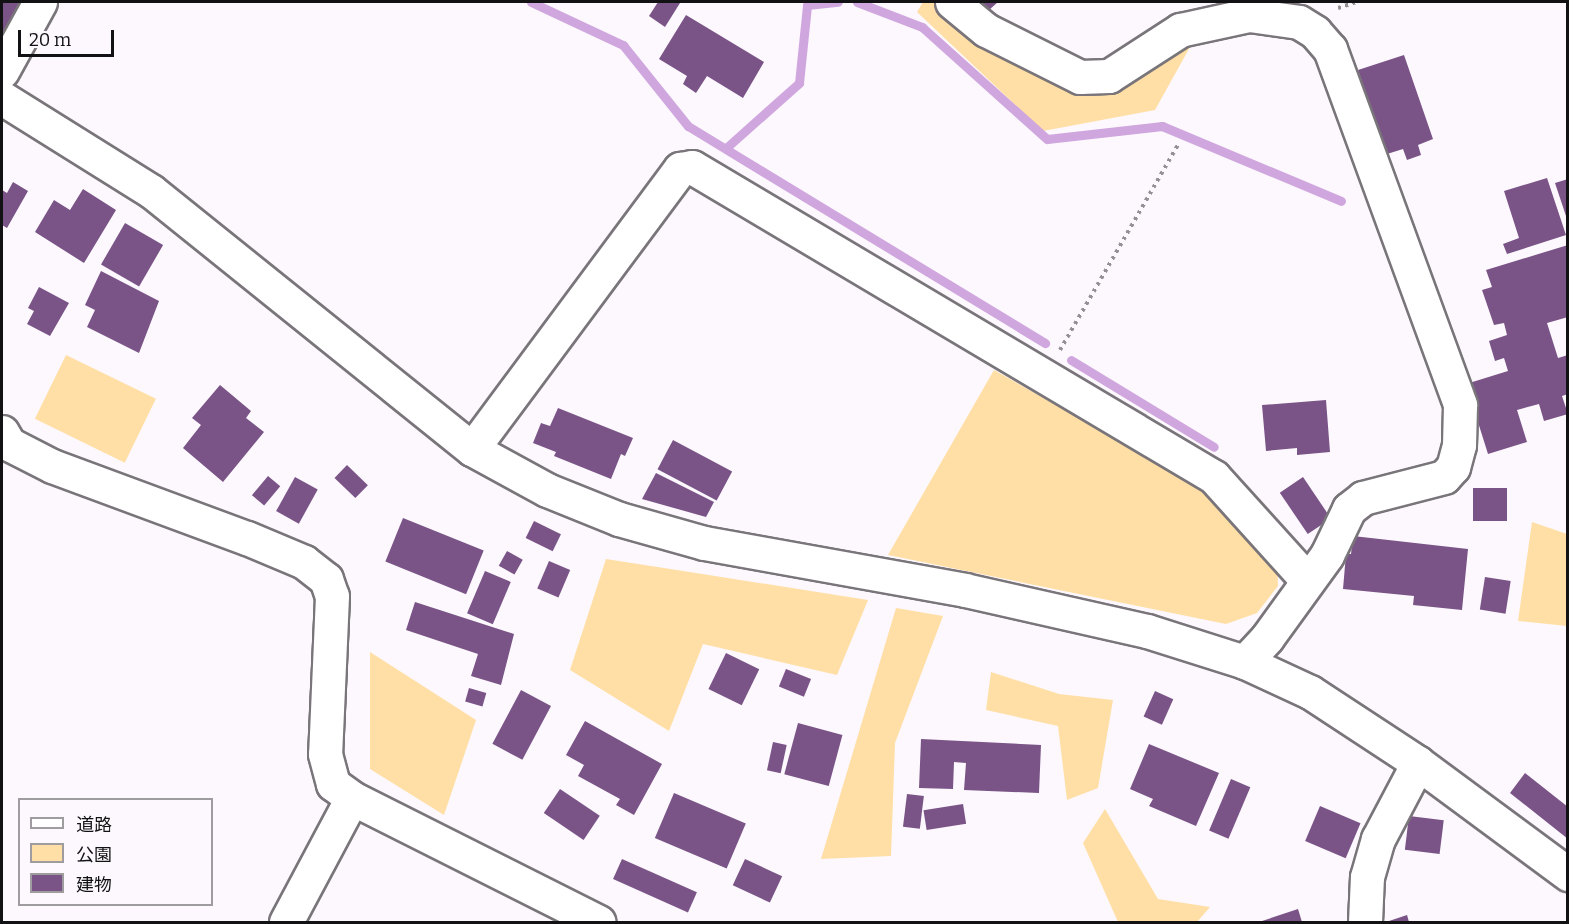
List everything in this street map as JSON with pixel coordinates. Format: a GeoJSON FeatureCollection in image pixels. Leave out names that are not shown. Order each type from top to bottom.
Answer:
{"type":"FeatureCollection","features":[{"type":"Feature","properties":{"kind":"street"},"geometry":{"type":"LineString","coordinates":[[2,72],[40,2]]}},
{"type":"Feature","properties":{"kind":"street"},"geometry":{"type":"LineString","coordinates":[[952,2],[986,30],[1080,77],[1109,76],[1180,30],[1250,15],[1299,22],[1315,32],[1330,49],[1460,405],[1460,445],[1453,467],[1444,477],[1363,498],[1349,509],[1326,555],[1268,638],[1245,662]]}},
{"type":"Feature","properties":{"kind":"street"},"geometry":{"type":"LineString","coordinates":[[2,98],[151,191],[472,449],[547,490],[619,519],[704,543],[965,590],[1147,631],[1245,662],[1310,692],[1418,763],[1568,874]]}},
{"type":"Feature","properties":{"kind":"street"},"geometry":{"type":"LineString","coordinates":[[472,449],[680,169],[692,167],[1214,477],[1307,580]]}},
{"type":"Feature","properties":{"kind":"street"},"geometry":{"type":"LineString","coordinates":[[2,432],[9,444],[52,466],[247,538],[304,562],[326,579],[332,596],[325,754],[333,784],[352,798],[599,922]]}},
{"type":"Feature","properties":{"kind":"street"},"geometry":{"type":"LineString","coordinates":[[1365,922],[1367,877],[1378,839],[1418,763]]}},
{"type":"Feature","properties":{"kind":"street"},"geometry":{"type":"LineString","coordinates":[[286,922],[352,798]]}},
{"type":"Feature","properties":{"kind":"path"},"geometry":{"type":"LineString","coordinates":[[1045,376],[1179,143]]}},
{"type":"Feature","properties":{"kind":"green space"},"geometry":{"type":"Polygon","coordinates":[[[923,2],[943,2],[1076,89],[1190,47],[1155,110],[1043,131],[917,12],[923,2]]]}},
{"type":"Feature","properties":{"kind":"green space"},"geometry":{"type":"Polygon","coordinates":[[[66,355],[156,399],[125,463],[35,419],[66,355]]]}},
{"type":"Feature","properties":{"kind":"green space"},"geometry":{"type":"Polygon","coordinates":[[[994,370],[1216,496],[1277,561],[1278,586],[1257,613],[1226,624],[888,555],[994,370]]]}},
{"type":"Feature","properties":{"kind":"green space"},"geometry":{"type":"Polygon","coordinates":[[[1532,522],[1567,534],[1567,626],[1518,621],[1532,522]]]}},
{"type":"Feature","properties":{"kind":"green space"},"geometry":{"type":"Polygon","coordinates":[[[606,559],[868,600],[837,675],[703,644],[669,731],[570,670],[606,559]]]}},
{"type":"Feature","properties":{"kind":"green space"},"geometry":{"type":"Polygon","coordinates":[[[896,608],[943,616],[895,743],[891,856],[821,859],[896,608]]]}},
{"type":"Feature","properties":{"kind":"green space"},"geometry":{"type":"Polygon","coordinates":[[[370,652],[476,720],[444,815],[370,769],[370,652]]]}},
{"type":"Feature","properties":{"kind":"green space"},"geometry":{"type":"Polygon","coordinates":[[[991,672],[1059,694],[1113,700],[1098,788],[1067,800],[1058,726],[986,710],[991,672]]]}},
{"type":"Feature","properties":{"kind":"green space"},"geometry":{"type":"Polygon","coordinates":[[[1105,809],[1158,899],[1210,907],[1197,922],[1118,922],[1083,843],[1105,809]]]}},
{"type":"Feature","properties":{"kind":"building"},"geometry":{"type":"Polygon","coordinates":[[[2,2],[21,2],[2,34],[2,2]]]}},
{"type":"Feature","properties":{"kind":"building"},"geometry":{"type":"Polygon","coordinates":[[[658,2],[680,3],[665,27],[649,16],[658,2]]]}},
{"type":"Feature","properties":{"kind":"building"},"geometry":{"type":"Polygon","coordinates":[[[981,2],[998,2],[989,10],[981,2]]]}},
{"type":"Feature","properties":{"kind":"building"},"geometry":{"type":"Polygon","coordinates":[[[686,15],[764,62],[743,98],[707,76],[696,93],[683,84],[687,76],[659,59],[686,15]]]}},
{"type":"Feature","properties":{"kind":"building"},"geometry":{"type":"Polygon","coordinates":[[[1404,55],[1433,139],[1418,145],[1421,155],[1407,160],[1403,149],[1387,154],[1358,70],[1404,55]]]}},
{"type":"Feature","properties":{"kind":"building"},"geometry":{"type":"Polygon","coordinates":[[[1547,178],[1566,235],[1507,254],[1503,244],[1519,238],[1504,191],[1547,178]]]}},
{"type":"Feature","properties":{"kind":"building"},"geometry":{"type":"Polygon","coordinates":[[[1568,179],[1568,219],[1567,219],[1555,183],[1568,179]]]}},
{"type":"Feature","properties":{"kind":"building"},"geometry":{"type":"Polygon","coordinates":[[[13,182],[28,191],[7,228],[2,225],[2,190],[7,193],[13,182]]]}},
{"type":"Feature","properties":{"kind":"building"},"geometry":{"type":"Polygon","coordinates":[[[83,189],[116,210],[84,263],[35,232],[54,200],[70,210],[83,189]]]}},
{"type":"Feature","properties":{"kind":"building"},"geometry":{"type":"Polygon","coordinates":[[[125,223],[163,245],[139,287],[101,265],[125,223]]]}},
{"type":"Feature","properties":{"kind":"building"},"geometry":{"type":"Polygon","coordinates":[[[1568,245],[1568,317],[1547,323],[1558,358],[1568,355],[1568,394],[1562,396],[1568,414],[1544,421],[1539,404],[1517,410],[1527,442],[1488,454],[1466,384],[1508,371],[1504,358],[1495,361],[1489,341],[1507,335],[1504,323],[1494,325],[1482,290],[1492,287],[1486,270],[1568,245]]]}},
{"type":"Feature","properties":{"kind":"building"},"geometry":{"type":"Polygon","coordinates":[[[101,271],[159,301],[139,353],[87,327],[95,310],[85,305],[101,271]]]}},
{"type":"Feature","properties":{"kind":"building"},"geometry":{"type":"Polygon","coordinates":[[[39,287],[69,303],[50,336],[27,324],[34,311],[28,308],[39,287]]]}},
{"type":"Feature","properties":{"kind":"building"},"geometry":{"type":"Polygon","coordinates":[[[220,385],[251,411],[246,418],[264,432],[223,482],[183,448],[201,425],[192,418],[220,385]]]}},
{"type":"Feature","properties":{"kind":"building"},"geometry":{"type":"Polygon","coordinates":[[[1326,400],[1330,452],[1297,455],[1297,448],[1266,451],[1262,405],[1326,400]]]}},
{"type":"Feature","properties":{"kind":"building"},"geometry":{"type":"Polygon","coordinates":[[[558,408],[633,438],[625,456],[621,454],[611,479],[554,456],[556,452],[533,443],[541,423],[550,426],[558,408]]]}},
{"type":"Feature","properties":{"kind":"building"},"geometry":{"type":"Polygon","coordinates":[[[673,440],[732,471],[717,501],[658,469],[673,440]]]}},
{"type":"Feature","properties":{"kind":"building"},"geometry":{"type":"Polygon","coordinates":[[[347,465],[368,485],[355,498],[334,478],[347,465]]]}},
{"type":"Feature","properties":{"kind":"building"},"geometry":{"type":"Polygon","coordinates":[[[656,473],[714,502],[706,517],[642,499],[656,473]]]}},
{"type":"Feature","properties":{"kind":"building"},"geometry":{"type":"Polygon","coordinates":[[[268,476],[280,486],[264,505],[252,495],[268,476]]]}},
{"type":"Feature","properties":{"kind":"building"},"geometry":{"type":"Polygon","coordinates":[[[295,477],[318,490],[299,524],[276,511],[295,477]]]}},
{"type":"Feature","properties":{"kind":"building"},"geometry":{"type":"Polygon","coordinates":[[[1303,477],[1331,518],[1308,534],[1280,493],[1303,477]]]}},
{"type":"Feature","properties":{"kind":"building"},"geometry":{"type":"Polygon","coordinates":[[[1473,488],[1507,488],[1507,521],[1473,521],[1473,488]]]}},
{"type":"Feature","properties":{"kind":"building"},"geometry":{"type":"Polygon","coordinates":[[[403,518],[484,551],[466,594],[385,562],[403,518]]]}},
{"type":"Feature","properties":{"kind":"building"},"geometry":{"type":"Polygon","coordinates":[[[534,521],[561,534],[553,551],[526,538],[534,521]]]}},
{"type":"Feature","properties":{"kind":"building"},"geometry":{"type":"Polygon","coordinates":[[[1353,536],[1468,549],[1462,610],[1413,605],[1414,596],[1343,589],[1346,554],[1351,554],[1353,536]]]}},
{"type":"Feature","properties":{"kind":"building"},"geometry":{"type":"Polygon","coordinates":[[[507,551],[523,560],[515,575],[499,566],[507,551]]]}},
{"type":"Feature","properties":{"kind":"building"},"geometry":{"type":"Polygon","coordinates":[[[549,561],[570,570],[558,598],[537,589],[549,561]]]}},
{"type":"Feature","properties":{"kind":"building"},"geometry":{"type":"Polygon","coordinates":[[[485,571],[511,582],[493,624],[467,613],[485,571]]]}},
{"type":"Feature","properties":{"kind":"building"},"geometry":{"type":"Polygon","coordinates":[[[1485,577],[1511,581],[1506,614],[1480,610],[1485,577]]]}},
{"type":"Feature","properties":{"kind":"building"},"geometry":{"type":"Polygon","coordinates":[[[415,602],[514,634],[501,685],[471,676],[478,654],[406,630],[415,602]]]}},
{"type":"Feature","properties":{"kind":"building"},"geometry":{"type":"Polygon","coordinates":[[[726,653],[759,669],[742,705],[708,689],[726,653]]]}},
{"type":"Feature","properties":{"kind":"building"},"geometry":{"type":"Polygon","coordinates":[[[786,669],[811,679],[804,697],[779,687],[786,669]]]}},
{"type":"Feature","properties":{"kind":"building"},"geometry":{"type":"Polygon","coordinates":[[[469,688],[486,693],[482,706],[465,701],[469,688]]]}},
{"type":"Feature","properties":{"kind":"building"},"geometry":{"type":"Polygon","coordinates":[[[521,690],[551,706],[522,760],[492,744],[521,690]]]}},
{"type":"Feature","properties":{"kind":"building"},"geometry":{"type":"Polygon","coordinates":[[[1155,691],[1173,699],[1162,725],[1144,717],[1155,691]]]}},
{"type":"Feature","properties":{"kind":"building"},"geometry":{"type":"Polygon","coordinates":[[[585,721],[662,764],[634,815],[616,805],[620,799],[578,776],[584,765],[566,755],[585,721]]]}},
{"type":"Feature","properties":{"kind":"building"},"geometry":{"type":"Polygon","coordinates":[[[798,723],[842,735],[829,786],[784,774],[798,723]]]}},
{"type":"Feature","properties":{"kind":"building"},"geometry":{"type":"Polygon","coordinates":[[[921,739],[1041,745],[1039,793],[964,790],[966,763],[954,762],[953,789],[919,788],[921,739]]]}},
{"type":"Feature","properties":{"kind":"building"},"geometry":{"type":"Polygon","coordinates":[[[773,742],[787,745],[781,773],[767,770],[773,742]]]}},
{"type":"Feature","properties":{"kind":"building"},"geometry":{"type":"Polygon","coordinates":[[[1149,744],[1219,773],[1196,826],[1149,806],[1153,799],[1130,789],[1149,744]]]}},
{"type":"Feature","properties":{"kind":"building"},"geometry":{"type":"Polygon","coordinates":[[[1525,773],[1568,807],[1568,839],[1510,793],[1525,773]]]}},
{"type":"Feature","properties":{"kind":"building"},"geometry":{"type":"Polygon","coordinates":[[[1231,779],[1250,787],[1228,839],[1209,831],[1231,779]]]}},
{"type":"Feature","properties":{"kind":"building"},"geometry":{"type":"Polygon","coordinates":[[[560,789],[600,816],[584,840],[544,813],[560,789]]]}},
{"type":"Feature","properties":{"kind":"building"},"geometry":{"type":"Polygon","coordinates":[[[674,793],[746,823],[727,869],[655,838],[674,793]]]}},
{"type":"Feature","properties":{"kind":"building"},"geometry":{"type":"Polygon","coordinates":[[[907,794],[924,796],[920,829],[903,827],[907,794]]]}},
{"type":"Feature","properties":{"kind":"building"},"geometry":{"type":"Polygon","coordinates":[[[963,804],[966,824],[927,830],[923,810],[963,804]]]}},
{"type":"Feature","properties":{"kind":"building"},"geometry":{"type":"Polygon","coordinates":[[[1320,806],[1361,823],[1346,858],[1305,841],[1320,806]]]}},
{"type":"Feature","properties":{"kind":"building"},"geometry":{"type":"Polygon","coordinates":[[[1409,816],[1444,820],[1440,854],[1405,850],[1409,816]]]}},
{"type":"Feature","properties":{"kind":"building"},"geometry":{"type":"Polygon","coordinates":[[[622,859],[697,892],[688,912],[613,879],[622,859]]]}},
{"type":"Feature","properties":{"kind":"building"},"geometry":{"type":"Polygon","coordinates":[[[745,859],[782,876],[770,903],[733,885],[745,859]]]}},
{"type":"Feature","properties":{"kind":"building"},"geometry":{"type":"Polygon","coordinates":[[[1298,909],[1302,922],[1259,922],[1298,909]]]}},
{"type":"Feature","properties":{"kind":"building"},"geometry":{"type":"Polygon","coordinates":[[[1407,915],[1409,922],[1386,922],[1407,915]]]}},
{"type":"Feature","properties":{"kind":"waterway"},"geometry":{"type":"LineString","coordinates":[[531,2],[623,45],[688,126],[1045,343]]}},
{"type":"Feature","properties":{"kind":"waterway"},"geometry":{"type":"LineString","coordinates":[[726,148],[799,83],[807,5],[838,2]]}},
{"type":"Feature","properties":{"kind":"waterway"},"geometry":{"type":"LineString","coordinates":[[857,2],[922,27],[1047,139],[1162,126],[1341,201]]}},
{"type":"Feature","properties":{"kind":"waterway"},"geometry":{"type":"LineString","coordinates":[[1071,360],[1214,447]]}}]}
